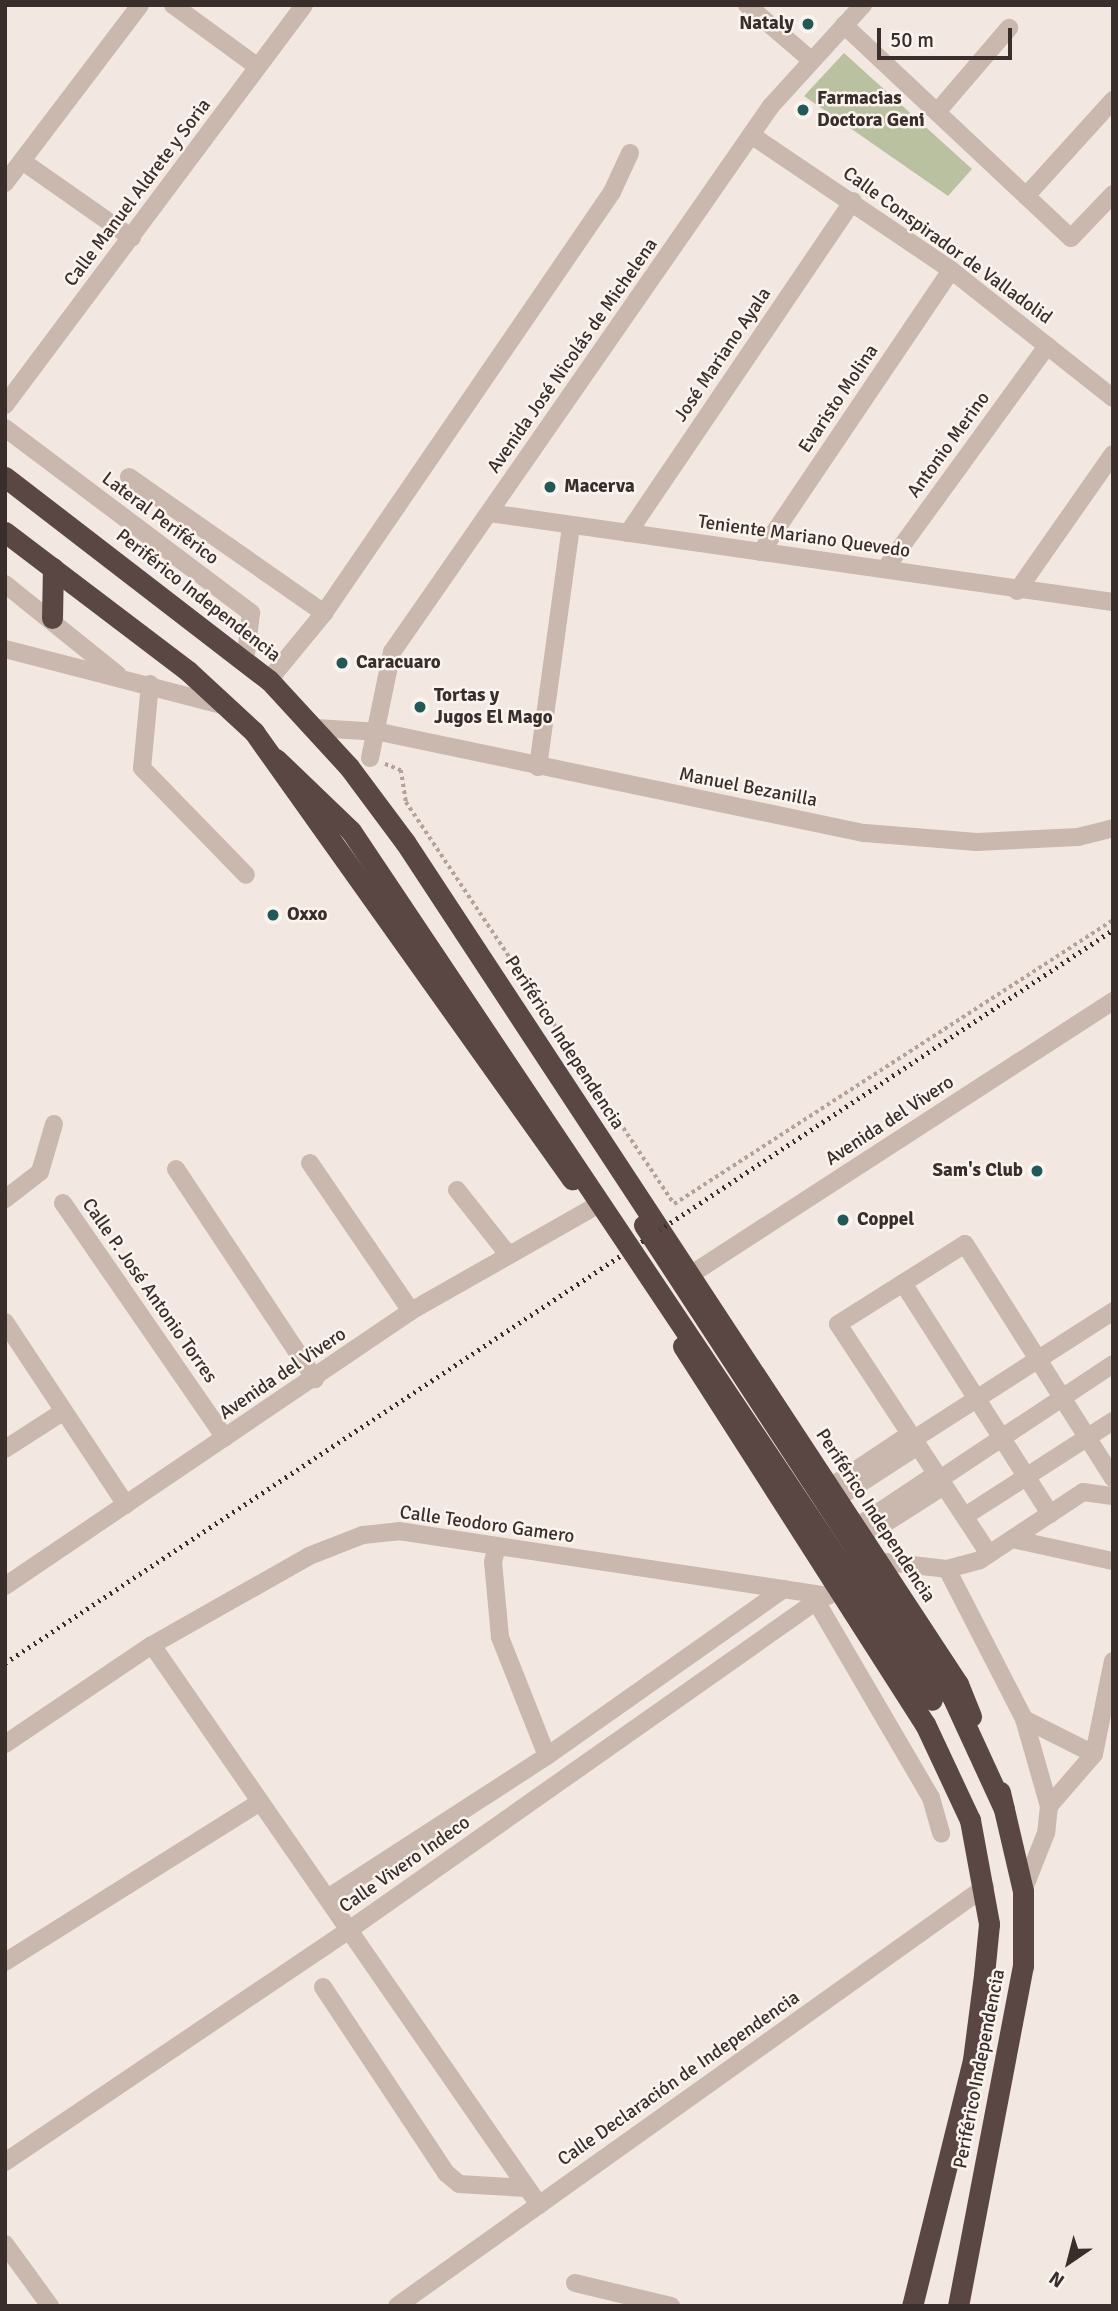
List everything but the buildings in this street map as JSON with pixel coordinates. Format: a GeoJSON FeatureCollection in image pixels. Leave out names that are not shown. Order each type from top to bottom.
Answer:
{"type":"FeatureCollection","features":[{"type":"Feature","properties":{"kind":"highway","name":"Periférico Independencia"},"geometry":{"type":"LineString","coordinates":[[5,477],[269,680],[349,766],[404,840],[646,1249],[849,1601],[925,1724],[965,1810],[985,1887],[989,1924],[973,2060],[912,2306]]}},
{"type":"Feature","properties":{"kind":"highway"},"geometry":{"type":"LineString","coordinates":[[5,532],[188,671],[228,706],[276,759],[351,831],[646,1249],[952,1696],[1004,1809]]}},
{"type":"Feature","properties":{"kind":"highway"},"geometry":{"type":"LineString","coordinates":[[52,618],[53,568]]}},
{"type":"Feature","properties":{"kind":"highway"},"geometry":{"type":"LineString","coordinates":[[316,728],[341,775],[397,846],[646,1249],[932,1700],[965,1810]]}},
{"type":"Feature","properties":{"kind":"highway","name":"Periférico Independencia"},"geometry":{"type":"LineString","coordinates":[[276,759],[592,1208],[646,1249],[690,1275],[958,1684],[1004,1809],[1023,1891],[1023,1966],[958,2306]]}},
{"type":"Feature","properties":{"kind":"street"},"geometry":{"type":"LineString","coordinates":[[5,183],[140,5]]}},
{"type":"Feature","properties":{"kind":"street"},"geometry":{"type":"LineString","coordinates":[[173,5],[258,67]]}},
{"type":"Feature","properties":{"kind":"street","name":"Calle Manuel Aldrete y Soria"},"geometry":{"type":"LineString","coordinates":[[5,405],[304,5]]}},
{"type":"Feature","properties":{"kind":"street"},"geometry":{"type":"LineString","coordinates":[[747,5],[811,60]]}},
{"type":"Feature","properties":{"kind":"street","name":"Avenida José Nicolás de Michelena"},"geometry":{"type":"LineString","coordinates":[[370,758],[380,732],[392,652],[751,135],[811,60],[863,5]]}},
{"type":"Feature","properties":{"kind":"street"},"geometry":{"type":"LineString","coordinates":[[845,24],[1071,238],[1113,194]]}},
{"type":"Feature","properties":{"kind":"street"},"geometry":{"type":"LineString","coordinates":[[937,112],[1009,28]]}},
{"type":"Feature","properties":{"kind":"street"},"geometry":{"type":"LineString","coordinates":[[1026,196],[1113,100]]}},
{"type":"Feature","properties":{"kind":"street","name":"Calle Conspirador de Valladolid"},"geometry":{"type":"LineString","coordinates":[[751,135],[853,201],[951,270],[1113,398]]}},
{"type":"Feature","properties":{"kind":"street"},"geometry":{"type":"LineString","coordinates":[[269,680],[324,613],[612,192],[612,179],[630,153]]}},
{"type":"Feature","properties":{"kind":"street"},"geometry":{"type":"LineString","coordinates":[[22,161],[132,238]]}},
{"type":"Feature","properties":{"kind":"street","name":"José Mariano Ayala"},"geometry":{"type":"LineString","coordinates":[[628,533],[853,201]]}},
{"type":"Feature","properties":{"kind":"street","name":"Evaristo Molina"},"geometry":{"type":"LineString","coordinates":[[761,552],[951,270]]}},
{"type":"Feature","properties":{"kind":"street","name":"Antonio Merino"},"geometry":{"type":"LineString","coordinates":[[885,569],[1047,346]]}},
{"type":"Feature","properties":{"kind":"street","name":"Lateral Periférico"},"geometry":{"type":"LineString","coordinates":[[5,428],[251,613],[245,662]]}},
{"type":"Feature","properties":{"kind":"street"},"geometry":{"type":"LineString","coordinates":[[1017,591],[1113,454]]}},
{"type":"Feature","properties":{"kind":"street"},"geometry":{"type":"LineString","coordinates":[[130,477],[324,613]]}},
{"type":"Feature","properties":{"kind":"street","name":"Teniente Mariano Quevedo"},"geometry":{"type":"LineString","coordinates":[[489,513],[885,569],[1017,591],[1113,602]]}},
{"type":"Feature","properties":{"kind":"street"},"geometry":{"type":"LineString","coordinates":[[538,767],[571,525]]}},
{"type":"Feature","properties":{"kind":"street"},"geometry":{"type":"LineString","coordinates":[[5,584],[52,618],[118,675]]}},
{"type":"Feature","properties":{"kind":"street"},"geometry":{"type":"LineString","coordinates":[[5,649],[118,675],[228,706]]}},
{"type":"Feature","properties":{"kind":"street"},"geometry":{"type":"LineString","coordinates":[[150,684],[142,768],[246,875]]}},
{"type":"Feature","properties":{"kind":"street","name":"Manuel Bezanilla"},"geometry":{"type":"LineString","coordinates":[[316,728],[380,732],[865,833],[976,842],[1078,837],[1113,828]]}},
{"type":"Feature","properties":{"kind":"street","name":"Avenida del Vivero"},"geometry":{"type":"LineString","coordinates":[[690,1275],[1113,1001]]}},
{"type":"Feature","properties":{"kind":"street"},"geometry":{"type":"LineString","coordinates":[[5,1199],[40,1172],[54,1124]]}},
{"type":"Feature","properties":{"kind":"street"},"geometry":{"type":"LineString","coordinates":[[310,1163],[411,1311]]}},
{"type":"Feature","properties":{"kind":"street"},"geometry":{"type":"LineString","coordinates":[[176,1169],[315,1379]]}},
{"type":"Feature","properties":{"kind":"street"},"geometry":{"type":"LineString","coordinates":[[457,1189],[508,1253]]}},
{"type":"Feature","properties":{"kind":"street","name":"Calle P. José Antonio Torres"},"geometry":{"type":"LineString","coordinates":[[63,1203],[225,1438]]}},
{"type":"Feature","properties":{"kind":"street","name":"Avenida del Vivero"},"geometry":{"type":"LineString","coordinates":[[5,1586],[315,1379],[411,1311],[508,1253],[592,1208]]}},
{"type":"Feature","properties":{"kind":"street"},"geometry":{"type":"LineString","coordinates":[[989,1554],[838,1324],[965,1244],[1113,1478]]}},
{"type":"Feature","properties":{"kind":"street"},"geometry":{"type":"LineString","coordinates":[[903,1283],[1050,1514]]}},
{"type":"Feature","properties":{"kind":"street"},"geometry":{"type":"LineString","coordinates":[[833,1493],[1113,1311]]}},
{"type":"Feature","properties":{"kind":"street"},"geometry":{"type":"LineString","coordinates":[[5,1322],[125,1505]]}},
{"type":"Feature","properties":{"kind":"street"},"geometry":{"type":"LineString","coordinates":[[859,1533],[1113,1364]]}},
{"type":"Feature","properties":{"kind":"street"},"geometry":{"type":"LineString","coordinates":[[5,1449],[64,1411]]}},
{"type":"Feature","properties":{"kind":"street"},"geometry":{"type":"LineString","coordinates":[[965,1516],[1113,1421]]}},
{"type":"Feature","properties":{"kind":"street"},"geometry":{"type":"LineString","coordinates":[[877,1561],[947,1569],[989,1554],[1083,1492],[1113,1496]]}},
{"type":"Feature","properties":{"kind":"street","name":"Calle Teodoro Gamero"},"geometry":{"type":"LineString","coordinates":[[5,1744],[152,1645],[309,1556],[363,1535],[399,1531],[849,1601]]}},
{"type":"Feature","properties":{"kind":"street"},"geometry":{"type":"LineString","coordinates":[[1012,1539],[1113,1561]]}},
{"type":"Feature","properties":{"kind":"street"},"geometry":{"type":"LineString","coordinates":[[498,1546],[493,1562],[500,1637],[547,1756]]}},
{"type":"Feature","properties":{"kind":"street"},"geometry":{"type":"LineString","coordinates":[[947,1569],[1024,1719],[1049,1806],[1046,1833],[1023,1891]]}},
{"type":"Feature","properties":{"kind":"street"},"geometry":{"type":"LineString","coordinates":[[329,1897],[547,1756],[784,1589]]}},
{"type":"Feature","properties":{"kind":"street"},"geometry":{"type":"LineString","coordinates":[[821,1598],[930,1798],[941,1834]]}},
{"type":"Feature","properties":{"kind":"street","name":"Calle Vivero Indeco"},"geometry":{"type":"LineString","coordinates":[[5,2162],[349,1930],[821,1598]]}},
{"type":"Feature","properties":{"kind":"street"},"geometry":{"type":"LineString","coordinates":[[152,1645],[258,1803],[329,1897],[539,2205]]}},
{"type":"Feature","properties":{"kind":"street"},"geometry":{"type":"LineString","coordinates":[[1049,1806],[1094,1754],[1113,1661]]}},
{"type":"Feature","properties":{"kind":"street"},"geometry":{"type":"LineString","coordinates":[[1024,1719],[1094,1754]]}},
{"type":"Feature","properties":{"kind":"street"},"geometry":{"type":"LineString","coordinates":[[5,1962],[258,1803]]}},
{"type":"Feature","properties":{"kind":"street","name":"Calle Declaración de Independencia"},"geometry":{"type":"LineString","coordinates":[[397,2306],[985,1887]]}},
{"type":"Feature","properties":{"kind":"street"},"geometry":{"type":"LineString","coordinates":[[323,1987],[446,2173],[459,2184],[527,2188]]}},
{"type":"Feature","properties":{"kind":"street"},"geometry":{"type":"LineString","coordinates":[[5,2244],[50,2306]]}},
{"type":"Feature","properties":{"kind":"street"},"geometry":{"type":"LineString","coordinates":[[575,2283],[671,2306]]}},
{"type":"Feature","properties":{"kind":"path"},"geometry":{"type":"LineString","coordinates":[[370,758],[401,770],[406,802],[674,1204],[1113,920]]}},
{"type":"Feature","properties":{"kind":"green space"},"geometry":{"type":"Polygon","coordinates":[[[844,53],[972,169],[948,196],[804,96],[844,53]]]}},
{"type":"Feature","properties":{"kind":"railway"},"geometry":{"type":"LineString","coordinates":[[5,1663],[1113,930]]}},
{"type":"Feature","properties":{"kind":"place","name":"Nataly"},"geometry":{"type":"Point","coordinates":[808,24]}},
{"type":"Feature","properties":{"kind":"place","name":"Farmacias Doctora Geni"},"geometry":{"type":"Point","coordinates":[803,110]}},
{"type":"Feature","properties":{"kind":"place","name":"Macerva"},"geometry":{"type":"Point","coordinates":[550,487]}},
{"type":"Feature","properties":{"kind":"place","name":"Caracuaro"},"geometry":{"type":"Point","coordinates":[342,663]}},
{"type":"Feature","properties":{"kind":"place","name":"Tortas y Jugos El Mago"},"geometry":{"type":"Point","coordinates":[420,707]}},
{"type":"Feature","properties":{"kind":"place","name":"Oxxo"},"geometry":{"type":"Point","coordinates":[273,915]}},
{"type":"Feature","properties":{"kind":"place","name":"Sam's Club"},"geometry":{"type":"Point","coordinates":[1037,1171]}},
{"type":"Feature","properties":{"kind":"place","name":"Coppel"},"geometry":{"type":"Point","coordinates":[843,1220]}}]}
